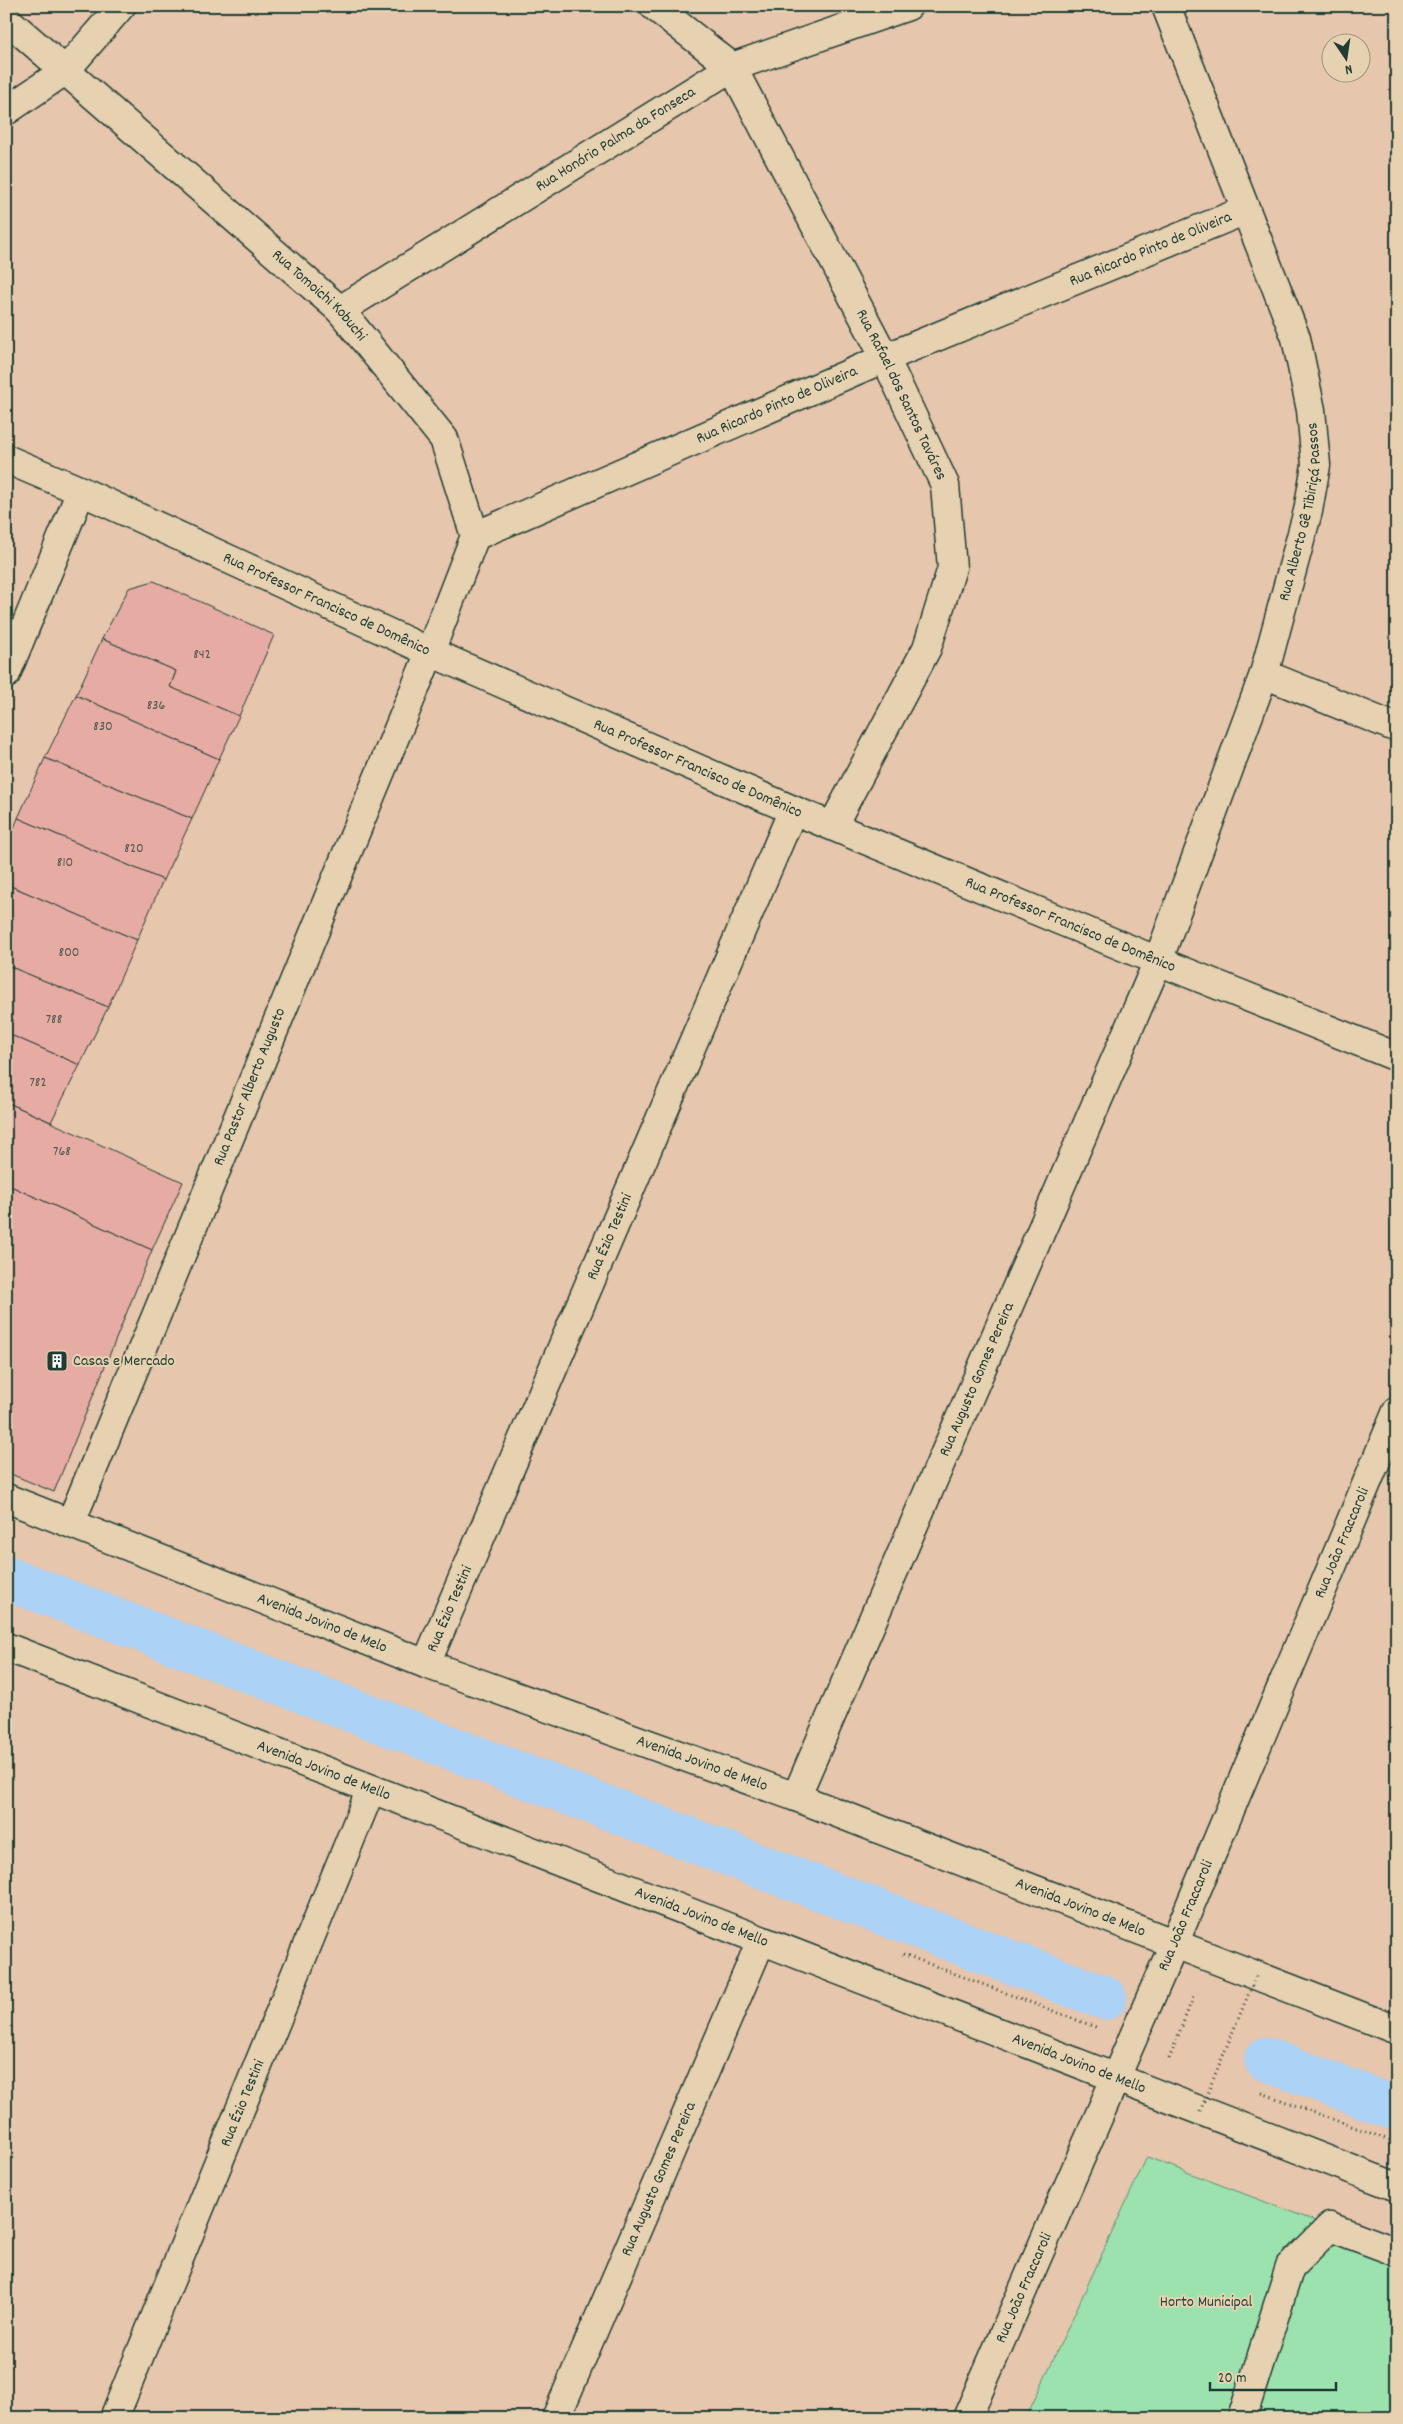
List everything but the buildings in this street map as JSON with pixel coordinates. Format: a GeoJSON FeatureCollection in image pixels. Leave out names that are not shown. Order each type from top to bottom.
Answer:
{"type":"FeatureCollection","features":[{"type":"Feature","properties":{"kind":"street"},"geometry":{"type":"LineString","coordinates":[[6,111],[66,70],[121,6]]}},
{"type":"Feature","properties":{"kind":"street","name":"Rua Rafael dos Santos Taváres"},"geometry":{"type":"LineString","coordinates":[[654,6],[732,67],[886,358],[945,485],[952,568],[927,648],[833,825]]}},
{"type":"Feature","properties":{"kind":"street","name":"Rua Honório Palma da Fonseca"},"geometry":{"type":"LineString","coordinates":[[340,310],[732,67],[908,6]]}},
{"type":"Feature","properties":{"kind":"street","name":"Rua Alberto Gê Tibiriçá Passos"},"geometry":{"type":"LineString","coordinates":[[1158,961],[1264,674],[1308,511],[1316,465],[1311,410],[1296,338],[1166,6]]}},
{"type":"Feature","properties":{"kind":"street","name":"Rua Tomoichi Kobuchi"},"geometry":{"type":"LineString","coordinates":[[6,18],[340,310],[444,439],[475,536]]}},
{"type":"Feature","properties":{"kind":"street","name":"Rua Ricardo Pinto de Oliveira"},"geometry":{"type":"LineString","coordinates":[[475,536],[886,358],[1246,210]]}},
{"type":"Feature","properties":{"kind":"street","name":"Rua Professor Francisco de Domênico"},"geometry":{"type":"LineString","coordinates":[[6,459],[81,491],[430,652],[793,810],[1158,961],[1397,1057]]}},
{"type":"Feature","properties":{"kind":"street"},"geometry":{"type":"LineString","coordinates":[[6,674],[81,491]]}},
{"type":"Feature","properties":{"kind":"street"},"geometry":{"type":"LineString","coordinates":[[430,652],[475,536]]}},
{"type":"Feature","properties":{"kind":"street","name":"Rua Pastor Alberto Augusto"},"geometry":{"type":"LineString","coordinates":[[71,1522],[430,652]]}},
{"type":"Feature","properties":{"kind":"street"},"geometry":{"type":"LineString","coordinates":[[1264,674],[1397,728]]}},
{"type":"Feature","properties":{"kind":"street","name":"Rua Ézio Testini"},"geometry":{"type":"LineString","coordinates":[[426,1664],[793,810]]}},
{"type":"Feature","properties":{"kind":"street","name":"Rua Augusto Gomes Pereira"},"geometry":{"type":"LineString","coordinates":[[796,1797],[1158,961]]}},
{"type":"Feature","properties":{"kind":"street","name":"Rua João Fraccaroli"},"geometry":{"type":"LineString","coordinates":[[967,2418],[1174,1944],[1397,1411]]}},
{"type":"Feature","properties":{"kind":"street","name":"Avenida Jovino de Melo"},"geometry":{"type":"LineString","coordinates":[[6,1498],[71,1522],[426,1664],[796,1797],[1397,2030]]}},
{"type":"Feature","properties":{"kind":"street","name":"Avenida Jovino de Mello"},"geometry":{"type":"LineString","coordinates":[[6,1647],[761,1942],[1397,2187]]}},
{"type":"Feature","properties":{"kind":"street","name":"Rua Ézio Testini"},"geometry":{"type":"LineString","coordinates":[[114,2418],[371,1789]]}},
{"type":"Feature","properties":{"kind":"street","name":"Rua Augusto Gomes Pereira"},"geometry":{"type":"LineString","coordinates":[[556,2418],[761,1942]]}},
{"type":"Feature","properties":{"kind":"street"},"geometry":{"type":"LineString","coordinates":[[1242,2418],[1290,2267],[1330,2227],[1397,2252]]}},
{"type":"Feature","properties":{"kind":"path"},"geometry":{"type":"LineString","coordinates":[[1200,2111],[1256,1976]]}},
{"type":"Feature","properties":{"kind":"green space","name":"Horto Municipal"},"geometry":{"type":"Polygon","coordinates":[[[1147,2157],[1397,2252],[1397,2418],[1026,2418],[1147,2157]]]}},
{"type":"Feature","properties":{"kind":"waterway"},"geometry":{"type":"LineString","coordinates":[[6,1578],[1105,1998]]}},
{"type":"Feature","properties":{"kind":"waterway"},"geometry":{"type":"LineString","coordinates":[[1266,2059],[1397,2109]]}},
{"type":"Feature","properties":{"kind":"place","name":"Casas e Mercado"},"geometry":{"type":"Point","coordinates":[57,1361]}}]}
